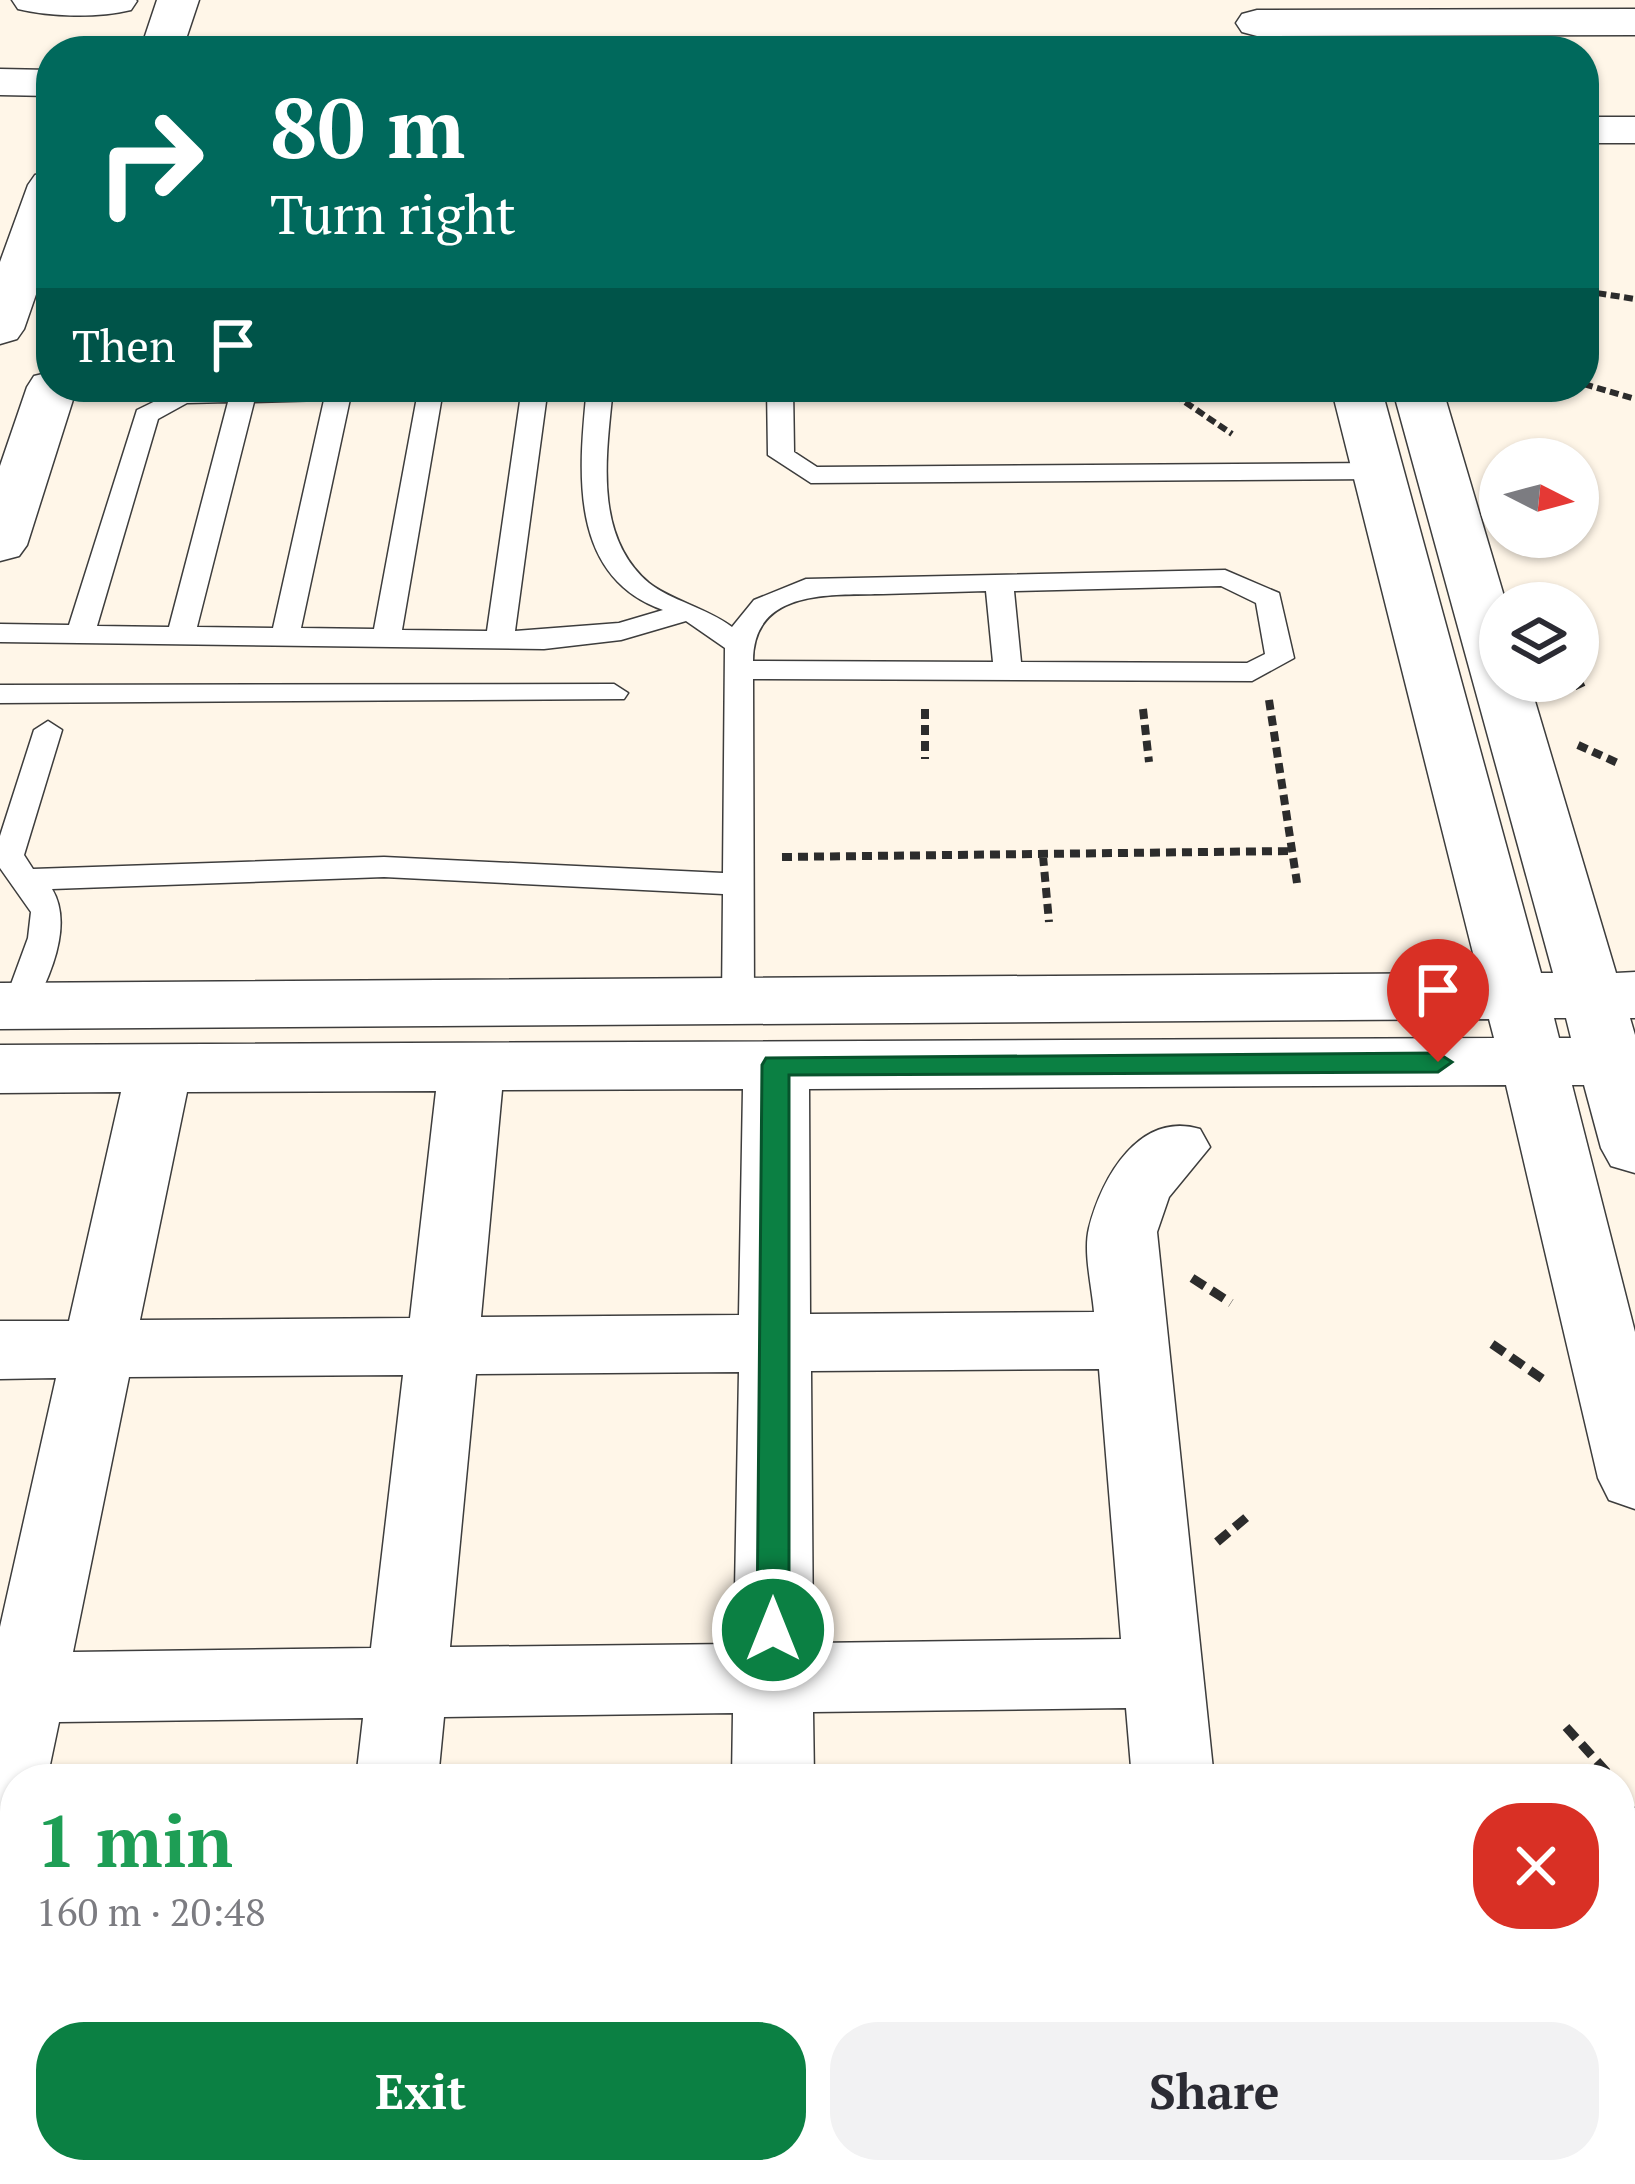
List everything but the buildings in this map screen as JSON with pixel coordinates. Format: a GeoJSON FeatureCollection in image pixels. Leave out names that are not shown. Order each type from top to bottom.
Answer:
{"type":"FeatureCollection","features":[{"type":"Feature","properties":{"kind":"street"},"geometry":{"type":"LineString","coordinates":[[33,0],[112,12]]}},
{"type":"Feature","properties":{"kind":"street"},"geometry":{"type":"LineString","coordinates":[[166,36],[178,0]]}},
{"type":"Feature","properties":{"kind":"street"},"geometry":{"type":"LineString","coordinates":[[1258,25],[1635,22]]}},
{"type":"Feature","properties":{"kind":"street"},"geometry":{"type":"LineString","coordinates":[[0,82],[36,83]]}},
{"type":"Feature","properties":{"kind":"street"},"geometry":{"type":"LineString","coordinates":[[1599,130],[1635,130]]}},
{"type":"Feature","properties":{"kind":"street"},"geometry":{"type":"LineString","coordinates":[[1599,157],[1635,156]]}},
{"type":"Feature","properties":{"kind":"street"},"geometry":{"type":"LineString","coordinates":[[0,328],[9,278],[36,209]]}},
{"type":"Feature","properties":{"kind":"street"},"geometry":{"type":"LineString","coordinates":[[0,545],[47,402]]}},
{"type":"Feature","properties":{"kind":"street"},"geometry":{"type":"LineString","coordinates":[[1364,402],[1479,633]]}},
{"type":"Feature","properties":{"kind":"street"},"geometry":{"type":"LineString","coordinates":[[1413,402],[1398,465],[1516,996],[1635,1478]]}},
{"type":"Feature","properties":{"kind":"street"},"geometry":{"type":"LineString","coordinates":[[1509,702],[1613,996],[1635,1148]]}},
{"type":"Feature","properties":{"kind":"street"},"geometry":{"type":"LineString","coordinates":[[0,1069],[472,1066],[736,1034],[1516,996],[1613,996]]}},
{"type":"Feature","properties":{"kind":"street"},"geometry":{"type":"LineString","coordinates":[[9,1006],[1533,1062],[1623,1061]]}},
{"type":"Feature","properties":{"kind":"street"},"geometry":{"type":"LineString","coordinates":[[736,1034],[774,1344],[773,1764]]}},
{"type":"Feature","properties":{"kind":"street"},"geometry":{"type":"LineString","coordinates":[[398,1764],[472,1066]]}},
{"type":"Feature","properties":{"kind":"street"},"geometry":{"type":"LineString","coordinates":[[5,1764],[13,1688],[98,1349],[159,1068]]}},
{"type":"Feature","properties":{"kind":"street"},"geometry":{"type":"LineString","coordinates":[[1172,1764],[1122,1232],[1139,1185],[1176,1147]]}},
{"type":"Feature","properties":{"kind":"street"},"geometry":{"type":"LineString","coordinates":[[0,1350],[1133,1340]]}},
{"type":"Feature","properties":{"kind":"street"},"geometry":{"type":"LineString","coordinates":[[13,1688],[1164,1673]]}},
{"type":"Feature","properties":{"kind":"lane"},"geometry":{"type":"LineString","coordinates":[[81,633],[146,415],[171,402]]}},
{"type":"Feature","properties":{"kind":"lane"},"geometry":{"type":"LineString","coordinates":[[181,634],[242,402]]}},
{"type":"Feature","properties":{"kind":"lane"},"geometry":{"type":"LineString","coordinates":[[285,635],[337,402]]}},
{"type":"Feature","properties":{"kind":"lane"},"geometry":{"type":"LineString","coordinates":[[387,637],[429,402]]}},
{"type":"Feature","properties":{"kind":"lane"},"geometry":{"type":"LineString","coordinates":[[500,639],[533,402]]}},
{"type":"Feature","properties":{"kind":"lane"},"geometry":{"type":"LineString","coordinates":[[599,402],[591,498],[603,536],[622,570],[644,592],[690,611],[739,658],[926,672],[1264,669],[1280,658],[1269,599],[1225,578],[999,582],[806,587],[758,609],[744,626],[739,658],[736,1034]]}},
{"type":"Feature","properties":{"kind":"lane"},"geometry":{"type":"LineString","coordinates":[[780,402],[781,455],[811,475],[1288,472],[1398,465]]}},
{"type":"Feature","properties":{"kind":"lane"},"geometry":{"type":"LineString","coordinates":[[999,582],[1008,672]]}},
{"type":"Feature","properties":{"kind":"lane"},"geometry":{"type":"LineString","coordinates":[[0,633],[500,639],[621,632],[690,611]]}},
{"type":"Feature","properties":{"kind":"lane"},"geometry":{"type":"LineString","coordinates":[[0,694],[614,693]]}},
{"type":"Feature","properties":{"kind":"lane"},"geometry":{"type":"LineString","coordinates":[[9,1006],[48,922],[46,905],[8,855],[48,730]]}},
{"type":"Feature","properties":{"kind":"lane"},"geometry":{"type":"LineString","coordinates":[[24,880],[384,867],[738,870]]}},
{"type":"Feature","properties":{"kind":"path"},"geometry":{"type":"LineString","coordinates":[[1599,293],[1635,298]]}},
{"type":"Feature","properties":{"kind":"path"},"geometry":{"type":"LineString","coordinates":[[1599,389],[1635,399]]}},
{"type":"Feature","properties":{"kind":"path"},"geometry":{"type":"LineString","coordinates":[[1185,402],[1288,472]]}},
{"type":"Feature","properties":{"kind":"path"},"geometry":{"type":"LineString","coordinates":[[1264,669],[1298,883]]}},
{"type":"Feature","properties":{"kind":"path"},"geometry":{"type":"LineString","coordinates":[[925,759],[926,672]]}},
{"type":"Feature","properties":{"kind":"path"},"geometry":{"type":"LineString","coordinates":[[1138,672],[1149,762]]}},
{"type":"Feature","properties":{"kind":"path"},"geometry":{"type":"LineString","coordinates":[[738,870],[1292,851]]}},
{"type":"Feature","properties":{"kind":"path"},"geometry":{"type":"LineString","coordinates":[[1043,856],[1049,922]]}},
{"type":"Feature","properties":{"kind":"path"},"geometry":{"type":"LineString","coordinates":[[1566,1727],[1599,1764]]}},
{"type":"Feature","properties":{"kind":"route"},"geometry":{"type":"LineString","coordinates":[[773,1630],[776,1065],[1438,1062]]}}]}
